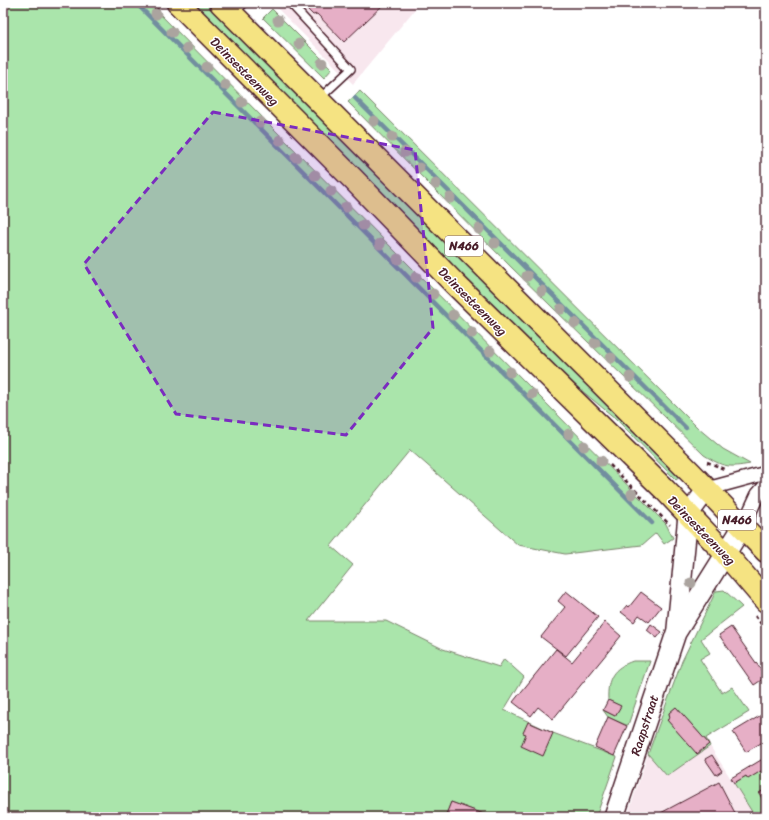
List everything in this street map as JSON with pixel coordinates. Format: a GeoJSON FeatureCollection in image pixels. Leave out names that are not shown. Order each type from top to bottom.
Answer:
{"type":"FeatureCollection","features":[{"type":"Feature","properties":{"kind":"highway","name":"Deinsesteenweg"},"geometry":{"type":"LineString","coordinates":[[178,3],[454,283],[688,515],[725,553],[766,601]]}},
{"type":"Feature","properties":{"kind":"highway","name":"N466"},"geometry":{"type":"LineString","coordinates":[[233,7],[319,99],[707,489],[766,551]]}},
{"type":"Feature","properties":{"kind":"street"},"geometry":{"type":"LineString","coordinates":[[688,515],[707,489],[766,473]]}},
{"type":"Feature","properties":{"kind":"street"},"geometry":{"type":"LineString","coordinates":[[743,526],[758,494],[766,485]]}},
{"type":"Feature","properties":{"kind":"street","name":"Raapstraat"},"geometry":{"type":"LineString","coordinates":[[614,817],[676,633],[688,515]]}},
{"type":"Feature","properties":{"kind":"street","name":"Raapstraat"},"geometry":{"type":"LineString","coordinates":[[676,633],[743,526]]}},
{"type":"Feature","properties":{"kind":"lane"},"geometry":{"type":"LineString","coordinates":[[290,3],[352,68],[319,99]]}},
{"type":"Feature","properties":{"kind":"highlighted area"},"geometry":{"type":"Polygon","coordinates":[[[213,112],[415,150],[433,328],[346,435],[176,414],[84,264],[213,112]]]}},
{"type":"Feature","properties":{"kind":"shaded area"},"geometry":{"type":"Polygon","coordinates":[[[272,3],[420,3],[353,84],[272,3]]]}},
{"type":"Feature","properties":{"kind":"shaded area"},"geometry":{"type":"Polygon","coordinates":[[[710,746],[754,815],[750,817],[627,817],[648,754],[667,776],[710,746]]]}},
{"type":"Feature","properties":{"kind":"green space"},"geometry":{"type":"Polygon","coordinates":[[[3,3],[149,3],[666,524],[673,538],[664,544],[656,533],[642,545],[565,554],[518,545],[410,450],[331,546],[353,565],[308,621],[386,621],[443,649],[499,667],[504,659],[524,677],[504,710],[553,733],[617,757],[596,817],[492,817],[451,802],[445,817],[3,817],[3,3]]]}},
{"type":"Feature","properties":{"kind":"green space"},"geometry":{"type":"Polygon","coordinates":[[[188,3],[208,3],[680,477],[676,480],[616,419],[546,361],[188,3]]]}},
{"type":"Feature","properties":{"kind":"green space"},"geometry":{"type":"Polygon","coordinates":[[[272,9],[332,69],[324,78],[263,18],[272,9]]]}},
{"type":"Feature","properties":{"kind":"green space"},"geometry":{"type":"Polygon","coordinates":[[[360,91],[698,428],[723,449],[750,464],[726,466],[704,455],[511,267],[348,102],[360,91]]]}},
{"type":"Feature","properties":{"kind":"green space"},"geometry":{"type":"Polygon","coordinates":[[[724,590],[742,607],[701,639],[710,653],[700,659],[722,693],[732,687],[749,712],[706,738],[709,744],[710,746],[667,776],[648,754],[682,661],[716,591],[724,590]],[[676,707],[669,713],[670,718],[667,720],[698,754],[709,744],[676,707]]]}},
{"type":"Feature","properties":{"kind":"green space"},"geometry":{"type":"Polygon","coordinates":[[[633,661],[650,661],[628,725],[626,725],[608,717],[603,710],[615,716],[620,706],[608,700],[610,680],[616,671],[633,661]]]}},
{"type":"Feature","properties":{"kind":"green space"},"geometry":{"type":"Polygon","coordinates":[[[766,768],[766,789],[759,793],[763,801],[766,800],[766,812],[757,817],[750,817],[754,815],[734,783],[746,776],[748,778],[766,768]]]}},
{"type":"Feature","properties":{"kind":"building"},"geometry":{"type":"Polygon","coordinates":[[[307,3],[385,3],[344,42],[317,14],[313,15],[308,10],[309,6],[307,3]]]}},
{"type":"Feature","properties":{"kind":"building"},"geometry":{"type":"Polygon","coordinates":[[[566,591],[598,617],[566,656],[541,637],[565,607],[558,601],[566,591]]]}},
{"type":"Feature","properties":{"kind":"building"},"geometry":{"type":"Polygon","coordinates":[[[641,592],[661,607],[649,622],[639,615],[634,622],[621,612],[627,605],[629,607],[641,592]]]}},
{"type":"Feature","properties":{"kind":"building"},"geometry":{"type":"Polygon","coordinates":[[[605,622],[621,636],[553,719],[538,707],[531,716],[513,702],[556,649],[572,662],[605,622]]]}},
{"type":"Feature","properties":{"kind":"building"},"geometry":{"type":"Polygon","coordinates":[[[651,624],[662,632],[657,638],[647,630],[651,624]]]}},
{"type":"Feature","properties":{"kind":"building"},"geometry":{"type":"Polygon","coordinates":[[[731,627],[766,677],[754,685],[719,635],[731,627]]]}},
{"type":"Feature","properties":{"kind":"building"},"geometry":{"type":"Polygon","coordinates":[[[608,700],[621,706],[615,716],[603,710],[608,700]]]}},
{"type":"Feature","properties":{"kind":"building"},"geometry":{"type":"Polygon","coordinates":[[[676,707],[709,744],[697,754],[667,720],[670,718],[669,713],[676,707]]]}},
{"type":"Feature","properties":{"kind":"building"},"geometry":{"type":"Polygon","coordinates":[[[763,714],[766,720],[766,740],[746,752],[733,732],[763,714]]]}},
{"type":"Feature","properties":{"kind":"building"},"geometry":{"type":"Polygon","coordinates":[[[608,717],[627,726],[614,756],[595,747],[608,717]]]}},
{"type":"Feature","properties":{"kind":"building"},"geometry":{"type":"Polygon","coordinates":[[[528,722],[553,733],[543,756],[521,746],[526,734],[523,733],[528,722]]]}},
{"type":"Feature","properties":{"kind":"building"},"geometry":{"type":"Polygon","coordinates":[[[712,755],[722,771],[716,775],[705,759],[712,755]]]}},
{"type":"Feature","properties":{"kind":"building"},"geometry":{"type":"Polygon","coordinates":[[[766,757],[766,768],[748,779],[746,776],[734,783],[731,778],[766,757]]]}},
{"type":"Feature","properties":{"kind":"building"},"geometry":{"type":"Polygon","coordinates":[[[719,782],[735,813],[728,817],[658,817],[657,815],[719,782]]]}},
{"type":"Feature","properties":{"kind":"building"},"geometry":{"type":"Polygon","coordinates":[[[766,789],[766,800],[764,801],[759,793],[766,789]]]}},
{"type":"Feature","properties":{"kind":"building"},"geometry":{"type":"Polygon","coordinates":[[[451,802],[492,817],[445,817],[451,802]]]}},
{"type":"Feature","properties":{"kind":"waterway"},"geometry":{"type":"LineString","coordinates":[[136,3],[652,523]]}},
{"type":"Feature","properties":{"kind":"waterway"},"geometry":{"type":"LineString","coordinates":[[355,98],[686,428]]}}]}
